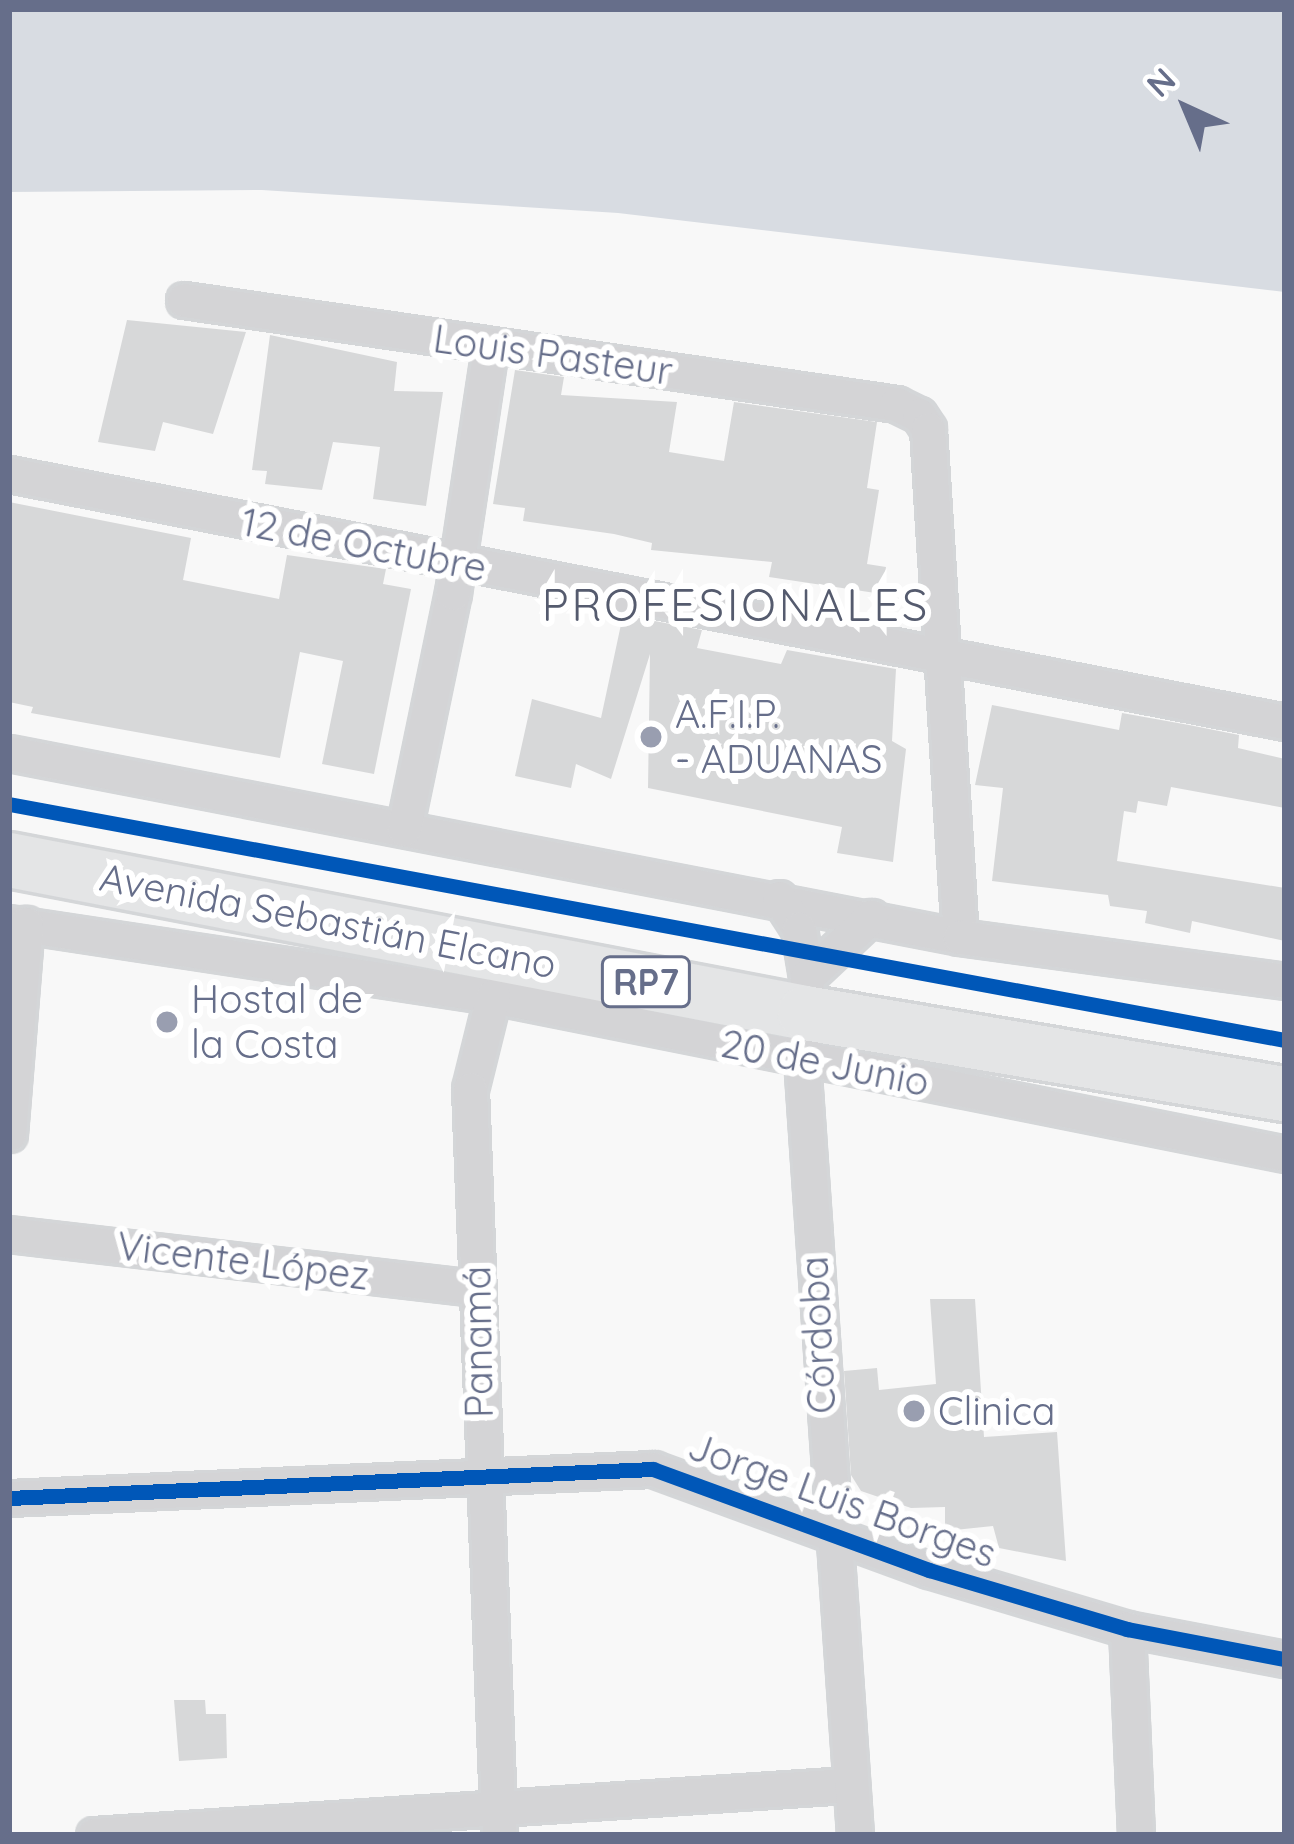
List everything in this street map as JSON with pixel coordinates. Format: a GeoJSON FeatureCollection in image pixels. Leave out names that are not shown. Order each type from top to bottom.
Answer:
{"type":"FeatureCollection","features":[{"type":"Feature","properties":{"kind":"main road","name":"Avenida Sebastián Elcano"},"geometry":{"type":"LineString","coordinates":[[9,860],[805,1016],[1285,1094]]}},
{"type":"Feature","properties":{"kind":"street","name":"Louis Pasteur"},"geometry":{"type":"LineString","coordinates":[[184,300],[896,404],[919,415],[928,429],[945,660]]}},
{"type":"Feature","properties":{"kind":"street"},"geometry":{"type":"LineString","coordinates":[[404,829],[458,564],[490,346]]}},
{"type":"Feature","properties":{"kind":"street","name":"12 de Octubre"},"geometry":{"type":"LineString","coordinates":[[9,473],[945,660],[1285,722]]}},
{"type":"Feature","properties":{"kind":"street"},"geometry":{"type":"LineString","coordinates":[[945,660],[960,938]]}},
{"type":"Feature","properties":{"kind":"street"},"geometry":{"type":"LineString","coordinates":[[9,752],[779,898],[960,938],[1285,981]]}},
{"type":"Feature","properties":{"kind":"street","name":"Córdoba"},"geometry":{"type":"LineString","coordinates":[[779,898],[799,929],[829,1529],[847,1785],[855,1835]]}},
{"type":"Feature","properties":{"kind":"street"},"geometry":{"type":"LineString","coordinates":[[805,1016],[871,917]]}},
{"type":"Feature","properties":{"kind":"street"},"geometry":{"type":"LineString","coordinates":[[9,1134],[17,923]]}},
{"type":"Feature","properties":{"kind":"street","name":"20 de Junio"},"geometry":{"type":"LineString","coordinates":[[17,923],[493,996],[805,1016],[1285,1154]]}},
{"type":"Feature","properties":{"kind":"street","name":"Panamá"},"geometry":{"type":"LineString","coordinates":[[493,996],[470,1089],[481,1475],[499,1822]]}},
{"type":"Feature","properties":{"kind":"street","name":"Vicente López"},"geometry":{"type":"LineString","coordinates":[[9,1234],[477,1288]]}},
{"type":"Feature","properties":{"kind":"street","name":"Jorge Luis Borges"},"geometry":{"type":"LineString","coordinates":[[9,1498],[653,1469],[829,1529],[929,1570],[1127,1629],[1285,1659]]}},
{"type":"Feature","properties":{"kind":"street"},"geometry":{"type":"LineString","coordinates":[[1127,1629],[1136,1835]]}},
{"type":"Feature","properties":{"kind":"street"},"geometry":{"type":"LineString","coordinates":[[94,1835],[499,1822],[847,1785]]}},
{"type":"Feature","properties":{"kind":"shaded area"},"geometry":{"type":"Polygon","coordinates":[[[9,9],[1285,9],[1285,292],[618,213],[262,190],[9,192],[9,9]]]}},
{"type":"Feature","properties":{"kind":"building"},"geometry":{"type":"Polygon","coordinates":[[[127,320],[246,332],[213,434],[163,422],[155,451],[98,442],[127,320]]]}},
{"type":"Feature","properties":{"kind":"building"},"geometry":{"type":"Polygon","coordinates":[[[270,335],[397,362],[394,391],[443,392],[426,506],[373,499],[380,447],[333,442],[322,490],[265,484],[267,471],[252,470],[270,335]]]}},
{"type":"Feature","properties":{"kind":"building"},"geometry":{"type":"Polygon","coordinates":[[[515,370],[564,377],[561,395],[677,402],[669,452],[724,461],[734,402],[877,422],[867,488],[879,490],[867,564],[886,567],[882,594],[769,577],[772,562],[651,550],[652,543],[614,534],[523,521],[525,508],[493,504],[515,370]]]}},
{"type":"Feature","properties":{"kind":"building"},"geometry":{"type":"Polygon","coordinates":[[[9,502],[191,538],[183,580],[279,599],[287,555],[386,569],[383,584],[411,589],[374,774],[322,764],[343,661],[300,652],[280,758],[31,713],[33,707],[9,702],[9,502]]]}},
{"type":"Feature","properties":{"kind":"building","name":"A.F.I.P. - ADUANAS"},"geometry":{"type":"Polygon","coordinates":[[[623,615],[702,630],[697,648],[781,664],[787,650],[896,669],[892,741],[906,749],[893,862],[837,853],[842,827],[648,788],[650,654],[611,779],[576,764],[571,788],[515,776],[532,699],[601,718],[623,615]]]}},
{"type":"Feature","properties":{"kind":"building"},"geometry":{"type":"Polygon","coordinates":[[[992,705],[1119,730],[1122,713],[1189,725],[1239,735],[1238,748],[1285,759],[1285,808],[1171,787],[1167,806],[1138,801],[1136,813],[1124,811],[1117,861],[1285,888],[1285,941],[1192,921],[1190,933],[1145,923],[1147,911],[1110,906],[1108,895],[992,881],[1003,788],[975,785],[992,705]]]}},
{"type":"Feature","properties":{"kind":"building","name":"Clinica"},"geometry":{"type":"Polygon","coordinates":[[[930,1299],[975,1299],[984,1437],[1057,1432],[1066,1561],[999,1548],[993,1526],[945,1531],[945,1507],[911,1508],[861,1491],[851,1475],[844,1371],[877,1368],[879,1390],[936,1384],[930,1299]]]}},
{"type":"Feature","properties":{"kind":"building"},"geometry":{"type":"Polygon","coordinates":[[[174,1700],[205,1700],[206,1714],[226,1714],[227,1758],[179,1761],[174,1700]]]}},
{"type":"Feature","properties":{"kind":"cycle path"},"geometry":{"type":"LineString","coordinates":[[9,804],[1285,1040]]}},
{"type":"Feature","properties":{"kind":"cycle path"},"geometry":{"type":"LineString","coordinates":[[9,1498],[653,1469],[929,1570],[1127,1629],[1285,1659]]}},
{"type":"Feature","properties":{"kind":"place","name":"A.F.I.P. - ADUANAS"},"geometry":{"type":"Point","coordinates":[651,737]}},
{"type":"Feature","properties":{"kind":"place","name":"Hostal de la Costa"},"geometry":{"type":"Point","coordinates":[167,1022]}},
{"type":"Feature","properties":{"kind":"place","name":"Clinica"},"geometry":{"type":"Point","coordinates":[914,1411]}},
{"type":"Feature","properties":{"kind":"district","name":"PROFESIONALES"},"geometry":{"type":"Point","coordinates":[736,605]}}]}
